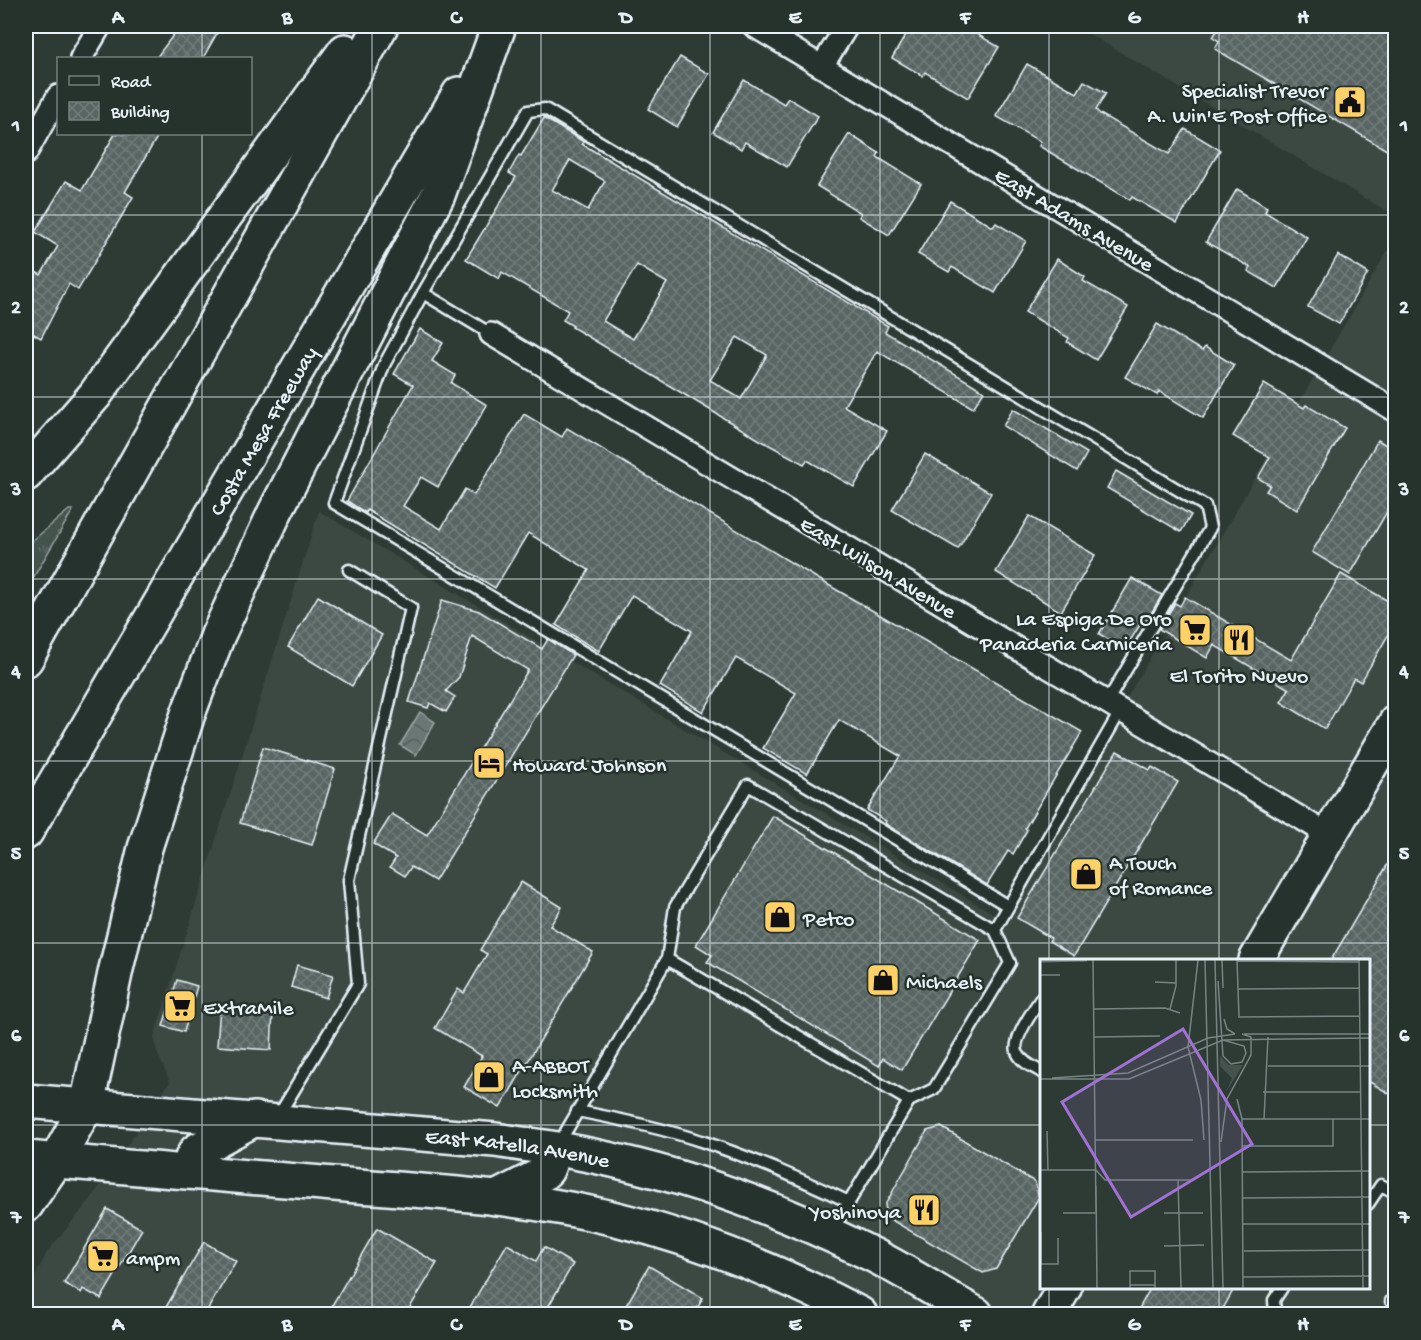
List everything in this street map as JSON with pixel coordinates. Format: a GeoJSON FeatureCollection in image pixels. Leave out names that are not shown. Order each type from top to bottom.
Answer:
{"type":"FeatureCollection","features":[{"type":"Feature","properties":{"kind":"main road"},"geometry":{"type":"LineString","coordinates":[[26,474],[95,395],[364,26]]}},
{"type":"Feature","properties":{"kind":"main road"},"geometry":{"type":"LineString","coordinates":[[26,659],[381,26]]}},
{"type":"Feature","properties":{"kind":"main road"},"geometry":{"type":"LineString","coordinates":[[26,1205],[41,1160],[87,1105],[118,959],[145,848],[188,714],[218,635],[275,512],[438,195],[499,26]]}},
{"type":"Feature","properties":{"kind":"main road","name":"Costa Mesa Freeway"},"geometry":{"type":"LineString","coordinates":[[26,832],[499,26]]}},
{"type":"Feature","properties":{"kind":"main road"},"geometry":{"type":"LineString","coordinates":[[1257,959],[1395,722]]}},
{"type":"Feature","properties":{"kind":"main road","name":"East Katella Avenue"},"geometry":{"type":"LineString","coordinates":[[26,1101],[495,1140],[621,1162],[728,1192],[830,1234],[872,1254],[976,1314]]}},
{"type":"Feature","properties":{"kind":"main road"},"geometry":{"type":"LineString","coordinates":[[190,1171],[192,1158],[196,1151],[266,1120]]}},
{"type":"Feature","properties":{"kind":"main road"},"geometry":{"type":"LineString","coordinates":[[496,1198],[541,1175],[546,1170],[555,1149]]}},
{"type":"Feature","properties":{"kind":"main road"},"geometry":{"type":"LineString","coordinates":[[41,1160],[496,1198],[546,1205],[607,1217],[705,1245],[751,1262],[860,1314]]}},
{"type":"Feature","properties":{"kind":"main road"},"geometry":{"type":"LineString","coordinates":[[1048,1314],[1063,1289]]}},
{"type":"Feature","properties":{"kind":"street","name":"East Adams Avenue"},"geometry":{"type":"LineString","coordinates":[[754,26],[1395,411]]}},
{"type":"Feature","properties":{"kind":"street"},"geometry":{"type":"LineString","coordinates":[[822,66],[847,26]]}},
{"type":"Feature","properties":{"kind":"street"},"geometry":{"type":"LineString","coordinates":[[81,57],[92,28]]}},
{"type":"Feature","properties":{"kind":"street"},"geometry":{"type":"LineString","coordinates":[[26,153],[57,98]]}},
{"type":"Feature","properties":{"kind":"street","name":"East Wilson Avenue"},"geometry":{"type":"LineString","coordinates":[[491,333],[1329,835]]}},
{"type":"Feature","properties":{"kind":"lane"},"geometry":{"type":"LineString","coordinates":[[994,930],[1008,906],[1210,528],[1205,506],[545,109],[528,111],[384,365],[334,503],[1008,906]]}},
{"type":"Feature","properties":{"kind":"lane"},"geometry":{"type":"LineString","coordinates":[[423,293],[491,333]]}},
{"type":"Feature","properties":{"kind":"lane"},"geometry":{"type":"LineString","coordinates":[[266,1120],[358,984],[349,880],[411,608],[349,570]]}},
{"type":"Feature","properties":{"kind":"lane"},"geometry":{"type":"LineString","coordinates":[[555,1149],[667,959],[675,907],[747,785],[994,930],[1010,963],[934,1089],[909,1101],[830,1234]]}},
{"type":"Feature","properties":{"kind":"lane"},"geometry":{"type":"LineString","coordinates":[[667,959],[909,1101]]}},
{"type":"Feature","properties":{"kind":"lane"},"geometry":{"type":"LineString","coordinates":[[1040,999],[1016,1041],[1018,1055],[1040,1071]]}},
{"type":"Feature","properties":{"kind":"lane"},"geometry":{"type":"LineString","coordinates":[[577,1111],[644,1125],[699,1141],[794,1177],[849,1202]]}},
{"type":"Feature","properties":{"kind":"lane"},"geometry":{"type":"LineString","coordinates":[[1370,1201],[1381,1185],[1395,1193]]}},
{"type":"Feature","properties":{"kind":"lane"},"geometry":{"type":"LineString","coordinates":[[1275,1314],[1274,1300],[1281,1289]]}},
{"type":"Feature","properties":{"kind":"lane"},"geometry":{"type":"LineString","coordinates":[[1395,1294],[1391,1301],[1395,1304]]}},
{"type":"Feature","properties":{"kind":"shaded area"},"geometry":{"type":"Polygon","coordinates":[[[1076,26],[1395,26],[1395,216],[1076,26]]]}},
{"type":"Feature","properties":{"kind":"shaded area"},"geometry":{"type":"Polygon","coordinates":[[[1395,238],[1395,1314],[29,1314],[26,1293],[48,1251],[90,1200],[170,1082],[157,1052],[154,1037],[319,511],[999,917],[1395,238]]]}},
{"type":"Feature","properties":{"kind":"green space"},"geometry":{"type":"Polygon","coordinates":[[[69,510],[73,510],[26,590],[26,546],[69,510]]]}},
{"type":"Feature","properties":{"kind":"water"},"geometry":{"type":"Polygon","coordinates":[[[420,712],[435,722],[416,755],[400,745],[420,712]]]}},
{"type":"Feature","properties":{"kind":"building"},"geometry":{"type":"Polygon","coordinates":[[[180,26],[221,26],[204,57],[157,57],[180,26]]]}},
{"type":"Feature","properties":{"kind":"building"},"geometry":{"type":"Polygon","coordinates":[[[911,26],[963,26],[999,47],[968,98],[925,72],[923,76],[892,58],[911,26]]]}},
{"type":"Feature","properties":{"kind":"building","name":"Specialist Trevor A. Win'E Post Office"},"geometry":{"type":"Polygon","coordinates":[[[1220,26],[1395,26],[1395,155],[1215,49],[1219,41],[1213,37],[1220,26]]]}},
{"type":"Feature","properties":{"kind":"building"},"geometry":{"type":"Polygon","coordinates":[[[680,57],[709,74],[677,127],[648,109],[680,57]]]}},
{"type":"Feature","properties":{"kind":"building"},"geometry":{"type":"Polygon","coordinates":[[[1027,64],[1077,93],[1084,81],[1106,93],[1096,110],[1100,114],[1169,154],[1185,129],[1220,150],[1177,223],[1132,197],[1130,200],[1039,146],[1041,142],[996,116],[1027,64]]]}},
{"type":"Feature","properties":{"kind":"building"},"geometry":{"type":"Polygon","coordinates":[[[744,80],[784,104],[788,98],[818,116],[787,167],[745,142],[741,149],[713,132],[744,80]]]}},
{"type":"Feature","properties":{"kind":"building"},"geometry":{"type":"Polygon","coordinates":[[[544,118],[584,142],[582,144],[888,326],[885,332],[984,391],[973,408],[877,351],[844,406],[887,431],[854,487],[807,460],[804,464],[572,327],[563,320],[568,311],[502,272],[499,279],[466,259],[516,177],[509,173],[519,155],[521,156],[544,118]],[[570,160],[552,190],[588,210],[605,181],[570,160]],[[637,265],[603,321],[633,339],[667,283],[637,265]],[[737,337],[710,380],[741,399],[767,355],[737,337]]]}},
{"type":"Feature","properties":{"kind":"building"},"geometry":{"type":"Polygon","coordinates":[[[849,134],[879,153],[877,157],[921,184],[889,235],[859,217],[861,213],[817,186],[849,134]]]}},
{"type":"Feature","properties":{"kind":"building"},"geometry":{"type":"Polygon","coordinates":[[[114,135],[158,135],[125,192],[133,197],[78,290],[69,284],[41,338],[26,330],[26,286],[34,271],[41,275],[58,246],[35,232],[66,181],[82,190],[114,135]]]}},
{"type":"Feature","properties":{"kind":"building"},"geometry":{"type":"Polygon","coordinates":[[[1237,189],[1267,207],[1265,212],[1307,237],[1277,288],[1248,271],[1250,267],[1206,242],[1237,189]]]}},
{"type":"Feature","properties":{"kind":"building"},"geometry":{"type":"Polygon","coordinates":[[[950,201],[993,227],[996,223],[1026,241],[995,293],[952,267],[949,272],[918,254],[950,201]]]}},
{"type":"Feature","properties":{"kind":"building"},"geometry":{"type":"Polygon","coordinates":[[[1338,255],[1368,273],[1339,324],[1308,307],[1338,255]]]}},
{"type":"Feature","properties":{"kind":"building"},"geometry":{"type":"Polygon","coordinates":[[[1057,259],[1085,277],[1083,281],[1128,307],[1096,360],[1067,342],[1069,338],[1025,312],[1057,259]]]}},
{"type":"Feature","properties":{"kind":"building"},"geometry":{"type":"Polygon","coordinates":[[[1157,324],[1202,351],[1205,347],[1234,365],[1203,418],[1159,391],[1157,395],[1125,377],[1157,324]]]}},
{"type":"Feature","properties":{"kind":"building"},"geometry":{"type":"Polygon","coordinates":[[[420,329],[443,343],[432,361],[455,375],[451,383],[487,405],[438,487],[421,477],[403,506],[441,529],[465,489],[474,495],[524,414],[562,437],[567,428],[830,586],[1082,732],[1025,828],[1027,830],[1013,854],[1008,851],[987,885],[892,828],[885,823],[886,821],[867,810],[900,756],[839,720],[807,774],[763,748],[796,693],[736,658],[703,712],[660,686],[692,631],[632,595],[599,651],[582,641],[556,625],[589,570],[528,533],[495,588],[367,510],[366,513],[347,501],[413,385],[394,374],[420,329]]]}},
{"type":"Feature","properties":{"kind":"building"},"geometry":{"type":"Polygon","coordinates":[[[1264,384],[1304,408],[1306,405],[1345,428],[1297,510],[1266,491],[1270,485],[1258,478],[1270,457],[1233,436],[1264,384]]]}},
{"type":"Feature","properties":{"kind":"building"},"geometry":{"type":"Polygon","coordinates":[[[1013,409],[1087,453],[1077,471],[1003,426],[1013,409]]]}},
{"type":"Feature","properties":{"kind":"building"},"geometry":{"type":"Polygon","coordinates":[[[1378,440],[1395,451],[1395,498],[1350,575],[1312,552],[1378,440]]]}},
{"type":"Feature","properties":{"kind":"building"},"geometry":{"type":"Polygon","coordinates":[[[925,454],[991,493],[958,549],[892,510],[925,454]]]}},
{"type":"Feature","properties":{"kind":"building"},"geometry":{"type":"Polygon","coordinates":[[[1116,471],[1191,515],[1181,532],[1107,488],[1116,471]]]}},
{"type":"Feature","properties":{"kind":"building"},"geometry":{"type":"Polygon","coordinates":[[[1029,516],[1095,555],[1061,612],[996,572],[1029,516]]]}},
{"type":"Feature","properties":{"kind":"building"},"geometry":{"type":"Polygon","coordinates":[[[1341,574],[1395,605],[1395,623],[1361,682],[1354,678],[1325,729],[1281,702],[1289,689],[1214,645],[1207,658],[1159,629],[1175,603],[1180,606],[1185,597],[1291,660],[1341,574]]]}},
{"type":"Feature","properties":{"kind":"building"},"geometry":{"type":"Polygon","coordinates":[[[1132,578],[1162,595],[1146,622],[1143,620],[1125,649],[1099,634],[1132,578]]]}},
{"type":"Feature","properties":{"kind":"building"},"geometry":{"type":"Polygon","coordinates":[[[318,596],[382,635],[352,686],[288,647],[318,596]]]}},
{"type":"Feature","properties":{"kind":"building","name":"Howard Johnson"},"geometry":{"type":"Polygon","coordinates":[[[442,600],[479,611],[542,649],[548,639],[573,655],[435,881],[411,867],[405,876],[390,867],[396,858],[373,844],[392,814],[427,835],[528,670],[472,636],[459,677],[446,691],[455,697],[446,712],[430,703],[428,708],[409,702],[442,600]]]}},
{"type":"Feature","properties":{"kind":"building"},"geometry":{"type":"Polygon","coordinates":[[[263,747],[335,769],[312,845],[240,823],[263,747]]]}},
{"type":"Feature","properties":{"kind":"building"},"geometry":{"type":"Polygon","coordinates":[[[1117,751],[1150,770],[1152,767],[1178,782],[1074,956],[1049,941],[1051,938],[1017,918],[1117,751]]]}},
{"type":"Feature","properties":{"kind":"building"},"geometry":{"type":"Polygon","coordinates":[[[773,816],[980,940],[902,1070],[883,1058],[879,1066],[707,962],[712,955],[696,945],[773,816]]]}},
{"type":"Feature","properties":{"kind":"building"},"geometry":{"type":"Polygon","coordinates":[[[1395,852],[1395,1097],[1370,1082],[1370,959],[1332,959],[1395,852]]]}},
{"type":"Feature","properties":{"kind":"building"},"geometry":{"type":"Polygon","coordinates":[[[521,882],[562,907],[550,926],[593,952],[500,1108],[464,1087],[482,1056],[435,1028],[458,989],[464,993],[487,954],[480,950],[521,882]]]}},
{"type":"Feature","properties":{"kind":"building"},"geometry":{"type":"Polygon","coordinates":[[[297,965],[333,975],[326,998],[291,987],[297,965]]]}},
{"type":"Feature","properties":{"kind":"building","name":"ExtraMile"},"geometry":{"type":"Polygon","coordinates":[[[177,980],[197,986],[184,1032],[163,1026],[177,980]]]}},
{"type":"Feature","properties":{"kind":"building"},"geometry":{"type":"Polygon","coordinates":[[[220,1007],[273,1011],[271,1050],[217,1046],[220,1007]]]}},
{"type":"Feature","properties":{"kind":"building"},"geometry":{"type":"Polygon","coordinates":[[[941,1127],[1035,1182],[1039,1197],[996,1269],[983,1273],[888,1218],[885,1205],[927,1131],[941,1127]]]}},
{"type":"Feature","properties":{"kind":"building","name":"ampm"},"geometry":{"type":"Polygon","coordinates":[[[107,1209],[142,1229],[101,1299],[83,1289],[81,1293],[64,1283],[107,1209]]]}},
{"type":"Feature","properties":{"kind":"building"},"geometry":{"type":"Polygon","coordinates":[[[377,1228],[437,1263],[406,1314],[327,1314],[377,1228]]]}},
{"type":"Feature","properties":{"kind":"building"},"geometry":{"type":"Polygon","coordinates":[[[204,1242],[236,1261],[205,1314],[162,1314],[204,1242]]]}},
{"type":"Feature","properties":{"kind":"building"},"geometry":{"type":"Polygon","coordinates":[[[507,1244],[536,1261],[544,1247],[573,1264],[544,1314],[466,1314],[507,1244]]]}},
{"type":"Feature","properties":{"kind":"building"},"geometry":{"type":"Polygon","coordinates":[[[649,1266],[703,1298],[694,1314],[621,1314],[649,1266]]]}},
{"type":"Feature","properties":{"kind":"building"},"geometry":{"type":"Polygon","coordinates":[[[1150,1289],[1234,1289],[1220,1314],[1136,1314],[1150,1289]]]}},
{"type":"Feature","properties":{"kind":"place","name":"Specialist Trevor A. Win'E Post Office"},"geometry":{"type":"Point","coordinates":[1350,102]}},
{"type":"Feature","properties":{"kind":"place","name":"La Espiga De Oro Panaderia Carniceria"},"geometry":{"type":"Point","coordinates":[1195,630]}},
{"type":"Feature","properties":{"kind":"place","name":"El Torito Nuevo"},"geometry":{"type":"Point","coordinates":[1239,640]}},
{"type":"Feature","properties":{"kind":"place","name":"Howard Johnson"},"geometry":{"type":"Point","coordinates":[489,763]}},
{"type":"Feature","properties":{"kind":"place","name":"A Touch of Romance"},"geometry":{"type":"Point","coordinates":[1086,874]}},
{"type":"Feature","properties":{"kind":"place","name":"Petco"},"geometry":{"type":"Point","coordinates":[780,917]}},
{"type":"Feature","properties":{"kind":"place","name":"Michaels"},"geometry":{"type":"Point","coordinates":[883,980]}},
{"type":"Feature","properties":{"kind":"place","name":"ExtraMile"},"geometry":{"type":"Point","coordinates":[180,1006]}},
{"type":"Feature","properties":{"kind":"place","name":"A-ABBOT Locksmith"},"geometry":{"type":"Point","coordinates":[489,1077]}},
{"type":"Feature","properties":{"kind":"place","name":"Yoshinoya"},"geometry":{"type":"Point","coordinates":[924,1210]}},
{"type":"Feature","properties":{"kind":"place","name":"ampm"},"geometry":{"type":"Point","coordinates":[103,1256]}}]}
